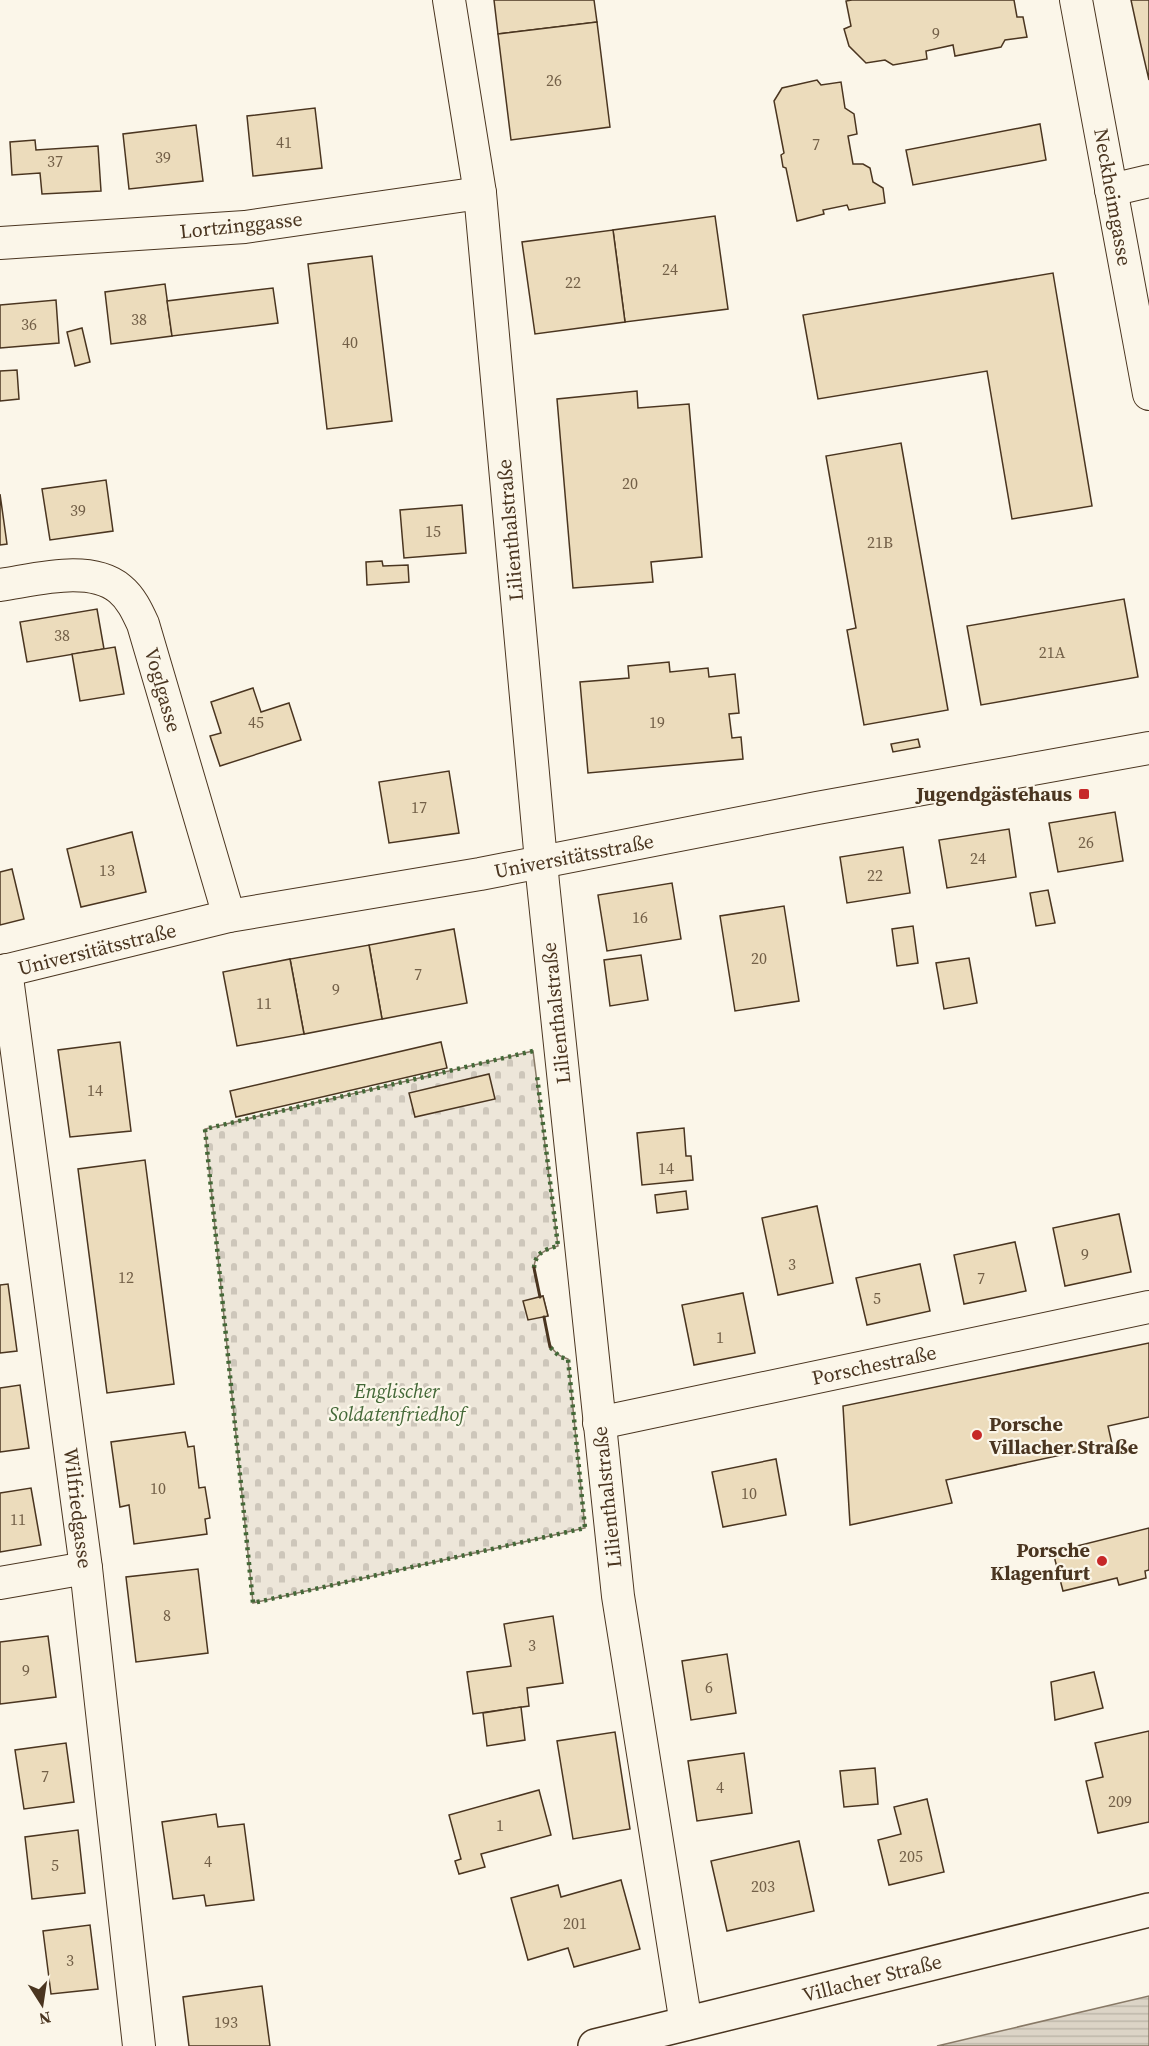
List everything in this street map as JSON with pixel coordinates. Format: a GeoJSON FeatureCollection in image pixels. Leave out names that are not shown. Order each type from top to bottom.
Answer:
{"type":"FeatureCollection","features":[{"type":"Feature","properties":{"kind":"main road","name":"Villacher Straße"},"geometry":{"type":"LineString","coordinates":[[595,2046],[1149,1910]]}},
{"type":"Feature","properties":{"kind":"street","name":"Lilienthalstraße"},"geometry":{"type":"LineString","coordinates":[[449,0],[480,193],[541,862],[618,1596],[686,2024]]}},
{"type":"Feature","properties":{"kind":"street","name":"Neckheimgasse"},"geometry":{"type":"LineString","coordinates":[[1076,0],[1149,394]]}},
{"type":"Feature","properties":{"kind":"street"},"geometry":{"type":"LineString","coordinates":[[1111,190],[1149,181]]}},
{"type":"Feature","properties":{"kind":"street","name":"Lortzinggasse"},"geometry":{"type":"LineString","coordinates":[[0,243],[245,227],[480,193]]}},
{"type":"Feature","properties":{"kind":"street","name":"Voglgasse"},"geometry":{"type":"LineString","coordinates":[[0,585],[76,575],[101,578],[120,588],[132,603],[143,624],[229,916]]}},
{"type":"Feature","properties":{"kind":"street","name":"Universitätsstraße"},"geometry":{"type":"LineString","coordinates":[[3,971],[229,916],[541,862],[817,808],[1149,748]]}},
{"type":"Feature","properties":{"kind":"street","name":"Wilfriedgasse"},"geometry":{"type":"LineString","coordinates":[[3,971],[86,1568],[139,2046]]}},
{"type":"Feature","properties":{"kind":"street","name":"Porschestraße"},"geometry":{"type":"LineString","coordinates":[[599,1423],[1149,1307]]}},
{"type":"Feature","properties":{"kind":"street"},"geometry":{"type":"LineString","coordinates":[[0,1583],[86,1568]]}},
{"type":"Feature","properties":{"kind":"green space","name":"Englischer Soldatenfriedhof"},"geometry":{"type":"Polygon","coordinates":[[[533,1051],[558,1246],[540,1254],[534,1264],[534,1271],[540,1297],[543,1296],[548,1316],[544,1317],[550,1343],[556,1353],[568,1359],[585,1528],[253,1603],[205,1129],[533,1051]]]}},
{"type":"Feature","properties":{"kind":"shaded area"},"geometry":{"type":"Polygon","coordinates":[[[1149,1996],[1149,2046],[937,2046],[1149,1996]]]}},
{"type":"Feature","properties":{"kind":"building"},"geometry":{"type":"Polygon","coordinates":[[[494,0],[594,0],[597,22],[498,34],[494,0]]]}},
{"type":"Feature","properties":{"kind":"building"},"geometry":{"type":"Polygon","coordinates":[[[1014,0],[1017,17],[1023,17],[1027,37],[1005,40],[1001,47],[955,56],[953,45],[926,51],[927,59],[893,65],[885,60],[866,63],[849,46],[844,29],[851,26],[846,1],[1014,0]]]}},
{"type":"Feature","properties":{"kind":"building"},"geometry":{"type":"Polygon","coordinates":[[[1131,0],[1149,0],[1149,80],[1139,37],[1131,0]]]}},
{"type":"Feature","properties":{"kind":"building"},"geometry":{"type":"Polygon","coordinates":[[[597,22],[610,127],[511,140],[498,34],[597,22]]]}},
{"type":"Feature","properties":{"kind":"building"},"geometry":{"type":"Polygon","coordinates":[[[817,80],[821,85],[841,82],[845,108],[854,114],[857,134],[848,136],[853,164],[863,164],[870,168],[873,182],[883,188],[885,203],[849,210],[847,205],[823,210],[824,214],[797,221],[786,168],[783,167],[781,155],[784,153],[774,101],[782,88],[817,80]]]}},
{"type":"Feature","properties":{"kind":"building"},"geometry":{"type":"Polygon","coordinates":[[[315,108],[322,168],[253,176],[247,116],[315,108]]]}},
{"type":"Feature","properties":{"kind":"building"},"geometry":{"type":"Polygon","coordinates":[[[1040,124],[1046,160],[913,185],[906,150],[1040,124]]]}},
{"type":"Feature","properties":{"kind":"building"},"geometry":{"type":"Polygon","coordinates":[[[196,125],[203,181],[129,189],[123,134],[196,125]]]}},
{"type":"Feature","properties":{"kind":"building"},"geometry":{"type":"Polygon","coordinates":[[[35,140],[36,150],[98,146],[101,191],[42,194],[40,173],[12,175],[10,142],[35,140]]]}},
{"type":"Feature","properties":{"kind":"building"},"geometry":{"type":"Polygon","coordinates":[[[715,216],[728,309],[625,322],[613,230],[715,216]]]}},
{"type":"Feature","properties":{"kind":"building"},"geometry":{"type":"Polygon","coordinates":[[[613,230],[625,322],[535,334],[522,242],[613,230]]]}},
{"type":"Feature","properties":{"kind":"building"},"geometry":{"type":"Polygon","coordinates":[[[372,256],[392,421],[327,429],[308,264],[372,256]]]}},
{"type":"Feature","properties":{"kind":"building"},"geometry":{"type":"Polygon","coordinates":[[[1053,273],[1092,506],[1012,519],[987,371],[818,399],[803,315],[1053,273]]]}},
{"type":"Feature","properties":{"kind":"building"},"geometry":{"type":"Polygon","coordinates":[[[165,284],[172,336],[111,344],[105,292],[165,284]]]}},
{"type":"Feature","properties":{"kind":"building"},"geometry":{"type":"Polygon","coordinates":[[[273,288],[278,323],[172,336],[167,301],[273,288]]]}},
{"type":"Feature","properties":{"kind":"building"},"geometry":{"type":"Polygon","coordinates":[[[56,300],[59,343],[0,348],[0,305],[56,300]]]}},
{"type":"Feature","properties":{"kind":"building"},"geometry":{"type":"Polygon","coordinates":[[[82,328],[90,362],[75,366],[67,332],[82,328]]]}},
{"type":"Feature","properties":{"kind":"building"},"geometry":{"type":"Polygon","coordinates":[[[17,370],[19,399],[0,401],[0,371],[17,370]]]}},
{"type":"Feature","properties":{"kind":"building"},"geometry":{"type":"Polygon","coordinates":[[[637,391],[638,408],[689,404],[702,557],[651,562],[653,582],[573,588],[557,399],[637,391]]]}},
{"type":"Feature","properties":{"kind":"building"},"geometry":{"type":"Polygon","coordinates":[[[901,443],[948,710],[864,725],[847,630],[856,628],[826,456],[901,443]]]}},
{"type":"Feature","properties":{"kind":"building"},"geometry":{"type":"Polygon","coordinates":[[[106,480],[113,531],[50,540],[42,489],[106,480]]]}},
{"type":"Feature","properties":{"kind":"building"},"geometry":{"type":"Polygon","coordinates":[[[0,494],[7,544],[0,545],[0,494]]]}},
{"type":"Feature","properties":{"kind":"building"},"geometry":{"type":"Polygon","coordinates":[[[462,505],[466,553],[404,558],[400,510],[462,505]]]}},
{"type":"Feature","properties":{"kind":"building"},"geometry":{"type":"Polygon","coordinates":[[[382,561],[383,566],[408,565],[409,582],[367,585],[366,562],[382,561]]]}},
{"type":"Feature","properties":{"kind":"building"},"geometry":{"type":"Polygon","coordinates":[[[1124,599],[1138,677],[981,705],[967,626],[1124,599]]]}},
{"type":"Feature","properties":{"kind":"building"},"geometry":{"type":"Polygon","coordinates":[[[97,609],[104,649],[27,662],[20,622],[97,609]]]}},
{"type":"Feature","properties":{"kind":"building"},"geometry":{"type":"Polygon","coordinates":[[[115,647],[124,694],[80,701],[72,654],[115,647]]]}},
{"type":"Feature","properties":{"kind":"building"},"geometry":{"type":"Polygon","coordinates":[[[669,662],[670,672],[708,668],[709,677],[735,674],[739,713],[729,714],[732,738],[741,737],[743,759],[588,773],[580,682],[629,678],[628,666],[669,662]]]}},
{"type":"Feature","properties":{"kind":"building"},"geometry":{"type":"Polygon","coordinates":[[[253,688],[261,712],[289,703],[301,740],[220,766],[210,736],[221,733],[211,702],[253,688]]]}},
{"type":"Feature","properties":{"kind":"building"},"geometry":{"type":"Polygon","coordinates":[[[918,739],[920,747],[893,752],[891,744],[918,739]]]}},
{"type":"Feature","properties":{"kind":"building"},"geometry":{"type":"Polygon","coordinates":[[[449,771],[459,833],[389,843],[379,782],[449,771]]]}},
{"type":"Feature","properties":{"kind":"building"},"geometry":{"type":"Polygon","coordinates":[[[1115,812],[1123,861],[1058,872],[1049,823],[1115,812]]]}},
{"type":"Feature","properties":{"kind":"building"},"geometry":{"type":"Polygon","coordinates":[[[1009,829],[1016,877],[947,888],[939,840],[1009,829]]]}},
{"type":"Feature","properties":{"kind":"building"},"geometry":{"type":"Polygon","coordinates":[[[132,832],[146,892],[81,907],[67,849],[132,832]]]}},
{"type":"Feature","properties":{"kind":"building"},"geometry":{"type":"Polygon","coordinates":[[[903,847],[910,893],[847,903],[840,857],[903,847]]]}},
{"type":"Feature","properties":{"kind":"building"},"geometry":{"type":"Polygon","coordinates":[[[12,869],[24,919],[0,925],[0,872],[12,869]]]}},
{"type":"Feature","properties":{"kind":"building"},"geometry":{"type":"Polygon","coordinates":[[[672,883],[681,939],[607,951],[598,895],[672,883]]]}},
{"type":"Feature","properties":{"kind":"building"},"geometry":{"type":"Polygon","coordinates":[[[1048,890],[1055,923],[1036,926],[1030,893],[1048,890]]]}},
{"type":"Feature","properties":{"kind":"building"},"geometry":{"type":"Polygon","coordinates":[[[784,906],[799,1001],[735,1011],[720,916],[784,906]]]}},
{"type":"Feature","properties":{"kind":"building"},"geometry":{"type":"Polygon","coordinates":[[[913,926],[918,963],[897,966],[892,929],[913,926]]]}},
{"type":"Feature","properties":{"kind":"building"},"geometry":{"type":"Polygon","coordinates":[[[454,929],[467,1003],[382,1019],[369,945],[454,929]]]}},
{"type":"Feature","properties":{"kind":"building"},"geometry":{"type":"Polygon","coordinates":[[[369,945],[382,1019],[304,1034],[290,959],[369,945]]]}},
{"type":"Feature","properties":{"kind":"building"},"geometry":{"type":"Polygon","coordinates":[[[641,955],[648,1000],[610,1006],[604,960],[641,955]]]}},
{"type":"Feature","properties":{"kind":"building"},"geometry":{"type":"Polygon","coordinates":[[[969,958],[977,1003],[944,1009],[936,963],[969,958]]]}},
{"type":"Feature","properties":{"kind":"building"},"geometry":{"type":"Polygon","coordinates":[[[290,959],[304,1034],[237,1046],[223,972],[290,959]]]}},
{"type":"Feature","properties":{"kind":"building"},"geometry":{"type":"Polygon","coordinates":[[[120,1042],[131,1131],[70,1137],[58,1050],[120,1042]]]}},
{"type":"Feature","properties":{"kind":"building"},"geometry":{"type":"Polygon","coordinates":[[[441,1042],[447,1068],[236,1117],[230,1091],[441,1042]]]}},
{"type":"Feature","properties":{"kind":"building"},"geometry":{"type":"Polygon","coordinates":[[[489,1074],[495,1099],[415,1117],[409,1093],[489,1074]]]}},
{"type":"Feature","properties":{"kind":"building"},"geometry":{"type":"Polygon","coordinates":[[[684,1128],[686,1156],[691,1156],[693,1180],[642,1185],[637,1133],[684,1128]]]}},
{"type":"Feature","properties":{"kind":"building"},"geometry":{"type":"Polygon","coordinates":[[[145,1160],[174,1384],[107,1393],[78,1169],[145,1160]]]}},
{"type":"Feature","properties":{"kind":"building"},"geometry":{"type":"Polygon","coordinates":[[[686,1191],[688,1209],[657,1213],[655,1195],[686,1191]]]}},
{"type":"Feature","properties":{"kind":"building"},"geometry":{"type":"Polygon","coordinates":[[[817,1206],[833,1283],[778,1295],[762,1218],[817,1206]]]}},
{"type":"Feature","properties":{"kind":"building"},"geometry":{"type":"Polygon","coordinates":[[[1119,1214],[1131,1272],[1065,1286],[1053,1228],[1119,1214]]]}},
{"type":"Feature","properties":{"kind":"building"},"geometry":{"type":"Polygon","coordinates":[[[1015,1242],[1026,1291],[964,1304],[954,1255],[1015,1242]]]}},
{"type":"Feature","properties":{"kind":"building"},"geometry":{"type":"Polygon","coordinates":[[[920,1264],[930,1311],[867,1325],[856,1278],[920,1264]]]}},
{"type":"Feature","properties":{"kind":"building"},"geometry":{"type":"Polygon","coordinates":[[[8,1284],[17,1351],[0,1353],[0,1285],[8,1284]]]}},
{"type":"Feature","properties":{"kind":"building"},"geometry":{"type":"Polygon","coordinates":[[[743,1293],[755,1353],[694,1365],[682,1305],[743,1293]]]}},
{"type":"Feature","properties":{"kind":"building"},"geometry":{"type":"Polygon","coordinates":[[[543,1296],[548,1316],[528,1320],[523,1301],[543,1296]]]}},
{"type":"Feature","properties":{"kind":"building","name":"Porsche Villacher Straße"},"geometry":{"type":"Polygon","coordinates":[[[1149,1343],[1149,1417],[1108,1426],[1112,1444],[946,1480],[952,1503],[850,1525],[843,1406],[1149,1343]]]}},
{"type":"Feature","properties":{"kind":"building"},"geometry":{"type":"Polygon","coordinates":[[[20,1385],[29,1448],[0,1452],[0,1388],[20,1385]]]}},
{"type":"Feature","properties":{"kind":"building"},"geometry":{"type":"Polygon","coordinates":[[[185,1432],[188,1447],[194,1446],[199,1488],[205,1487],[210,1518],[205,1519],[207,1534],[134,1544],[129,1505],[120,1507],[111,1442],[185,1432]]]}},
{"type":"Feature","properties":{"kind":"building"},"geometry":{"type":"Polygon","coordinates":[[[776,1459],[786,1515],[723,1527],[712,1472],[776,1459]]]}},
{"type":"Feature","properties":{"kind":"building"},"geometry":{"type":"Polygon","coordinates":[[[31,1488],[41,1545],[0,1552],[0,1493],[31,1488]]]}},
{"type":"Feature","properties":{"kind":"building","name":"Porsche Klagenfurt"},"geometry":{"type":"Polygon","coordinates":[[[1149,1528],[1149,1570],[1145,1571],[1146,1578],[1119,1585],[1117,1578],[1063,1591],[1053,1552],[1149,1528]]]}},
{"type":"Feature","properties":{"kind":"building"},"geometry":{"type":"Polygon","coordinates":[[[198,1569],[208,1653],[136,1662],[126,1577],[198,1569]]]}},
{"type":"Feature","properties":{"kind":"building"},"geometry":{"type":"Polygon","coordinates":[[[553,1616],[563,1683],[527,1688],[529,1706],[473,1714],[467,1672],[511,1666],[504,1624],[553,1616]]]}},
{"type":"Feature","properties":{"kind":"building"},"geometry":{"type":"Polygon","coordinates":[[[48,1636],[56,1697],[0,1704],[0,1642],[48,1636]]]}},
{"type":"Feature","properties":{"kind":"building"},"geometry":{"type":"Polygon","coordinates":[[[727,1654],[736,1713],[691,1720],[682,1661],[727,1654]]]}},
{"type":"Feature","properties":{"kind":"building"},"geometry":{"type":"Polygon","coordinates":[[[1094,1672],[1103,1708],[1055,1720],[1051,1682],[1094,1672]]]}},
{"type":"Feature","properties":{"kind":"building"},"geometry":{"type":"Polygon","coordinates":[[[521,1707],[525,1740],[487,1746],[483,1713],[521,1707]]]}},
{"type":"Feature","properties":{"kind":"building"},"geometry":{"type":"Polygon","coordinates":[[[1149,1731],[1149,1822],[1098,1833],[1086,1781],[1103,1777],[1095,1743],[1149,1731]]]}},
{"type":"Feature","properties":{"kind":"building"},"geometry":{"type":"Polygon","coordinates":[[[615,1732],[630,1829],[573,1839],[557,1741],[615,1732]]]}},
{"type":"Feature","properties":{"kind":"building"},"geometry":{"type":"Polygon","coordinates":[[[66,1743],[74,1802],[24,1809],[15,1750],[66,1743]]]}},
{"type":"Feature","properties":{"kind":"building"},"geometry":{"type":"Polygon","coordinates":[[[744,1753],[752,1813],[697,1821],[688,1761],[744,1753]]]}},
{"type":"Feature","properties":{"kind":"building"},"geometry":{"type":"Polygon","coordinates":[[[875,1768],[878,1804],[844,1807],[840,1771],[875,1768]]]}},
{"type":"Feature","properties":{"kind":"building"},"geometry":{"type":"Polygon","coordinates":[[[539,1790],[551,1835],[481,1854],[485,1867],[459,1874],[455,1861],[461,1859],[449,1815],[539,1790]]]}},
{"type":"Feature","properties":{"kind":"building"},"geometry":{"type":"Polygon","coordinates":[[[927,1799],[944,1872],[889,1885],[878,1840],[901,1834],[894,1807],[927,1799]]]}},
{"type":"Feature","properties":{"kind":"building"},"geometry":{"type":"Polygon","coordinates":[[[216,1814],[218,1827],[244,1824],[254,1900],[206,1906],[204,1895],[173,1899],[162,1822],[216,1814]]]}},
{"type":"Feature","properties":{"kind":"building"},"geometry":{"type":"Polygon","coordinates":[[[78,1830],[85,1893],[32,1899],[25,1837],[78,1830]]]}},
{"type":"Feature","properties":{"kind":"building"},"geometry":{"type":"Polygon","coordinates":[[[799,1841],[814,1911],[727,1931],[711,1861],[799,1841]]]}},
{"type":"Feature","properties":{"kind":"building"},"geometry":{"type":"Polygon","coordinates":[[[621,1880],[640,1949],[574,1967],[568,1948],[528,1960],[511,1898],[558,1885],[561,1897],[621,1880]]]}},
{"type":"Feature","properties":{"kind":"building"},"geometry":{"type":"Polygon","coordinates":[[[90,1925],[98,1989],[51,1994],[43,1931],[90,1925]]]}},
{"type":"Feature","properties":{"kind":"building"},"geometry":{"type":"Polygon","coordinates":[[[262,1986],[270,2046],[189,2046],[183,1997],[262,1986]]]}},
{"type":"Feature","properties":{"kind":"hedge"},"geometry":{"type":"LineString","coordinates":[[533,1051],[205,1129],[253,1603],[585,1528],[568,1359],[560,1357],[550,1347]]}},
{"type":"Feature","properties":{"kind":"hedge"},"geometry":{"type":"LineString","coordinates":[[534,1268],[539,1255],[558,1246],[537,1076]]}},
{"type":"Feature","properties":{"kind":"wall"},"geometry":{"type":"LineString","coordinates":[[534,1268],[540,1297]]}},
{"type":"Feature","properties":{"kind":"wall"},"geometry":{"type":"LineString","coordinates":[[544,1317],[550,1347]]}},
{"type":"Feature","properties":{"kind":"place","name":"Jugendgästehaus"},"geometry":{"type":"Point","coordinates":[1084,794]}},
{"type":"Feature","properties":{"kind":"place","name":"Porsche Villacher Straße"},"geometry":{"type":"Point","coordinates":[977,1435]}},
{"type":"Feature","properties":{"kind":"place","name":"Porsche Klagenfurt"},"geometry":{"type":"Point","coordinates":[1102,1561]}}]}
